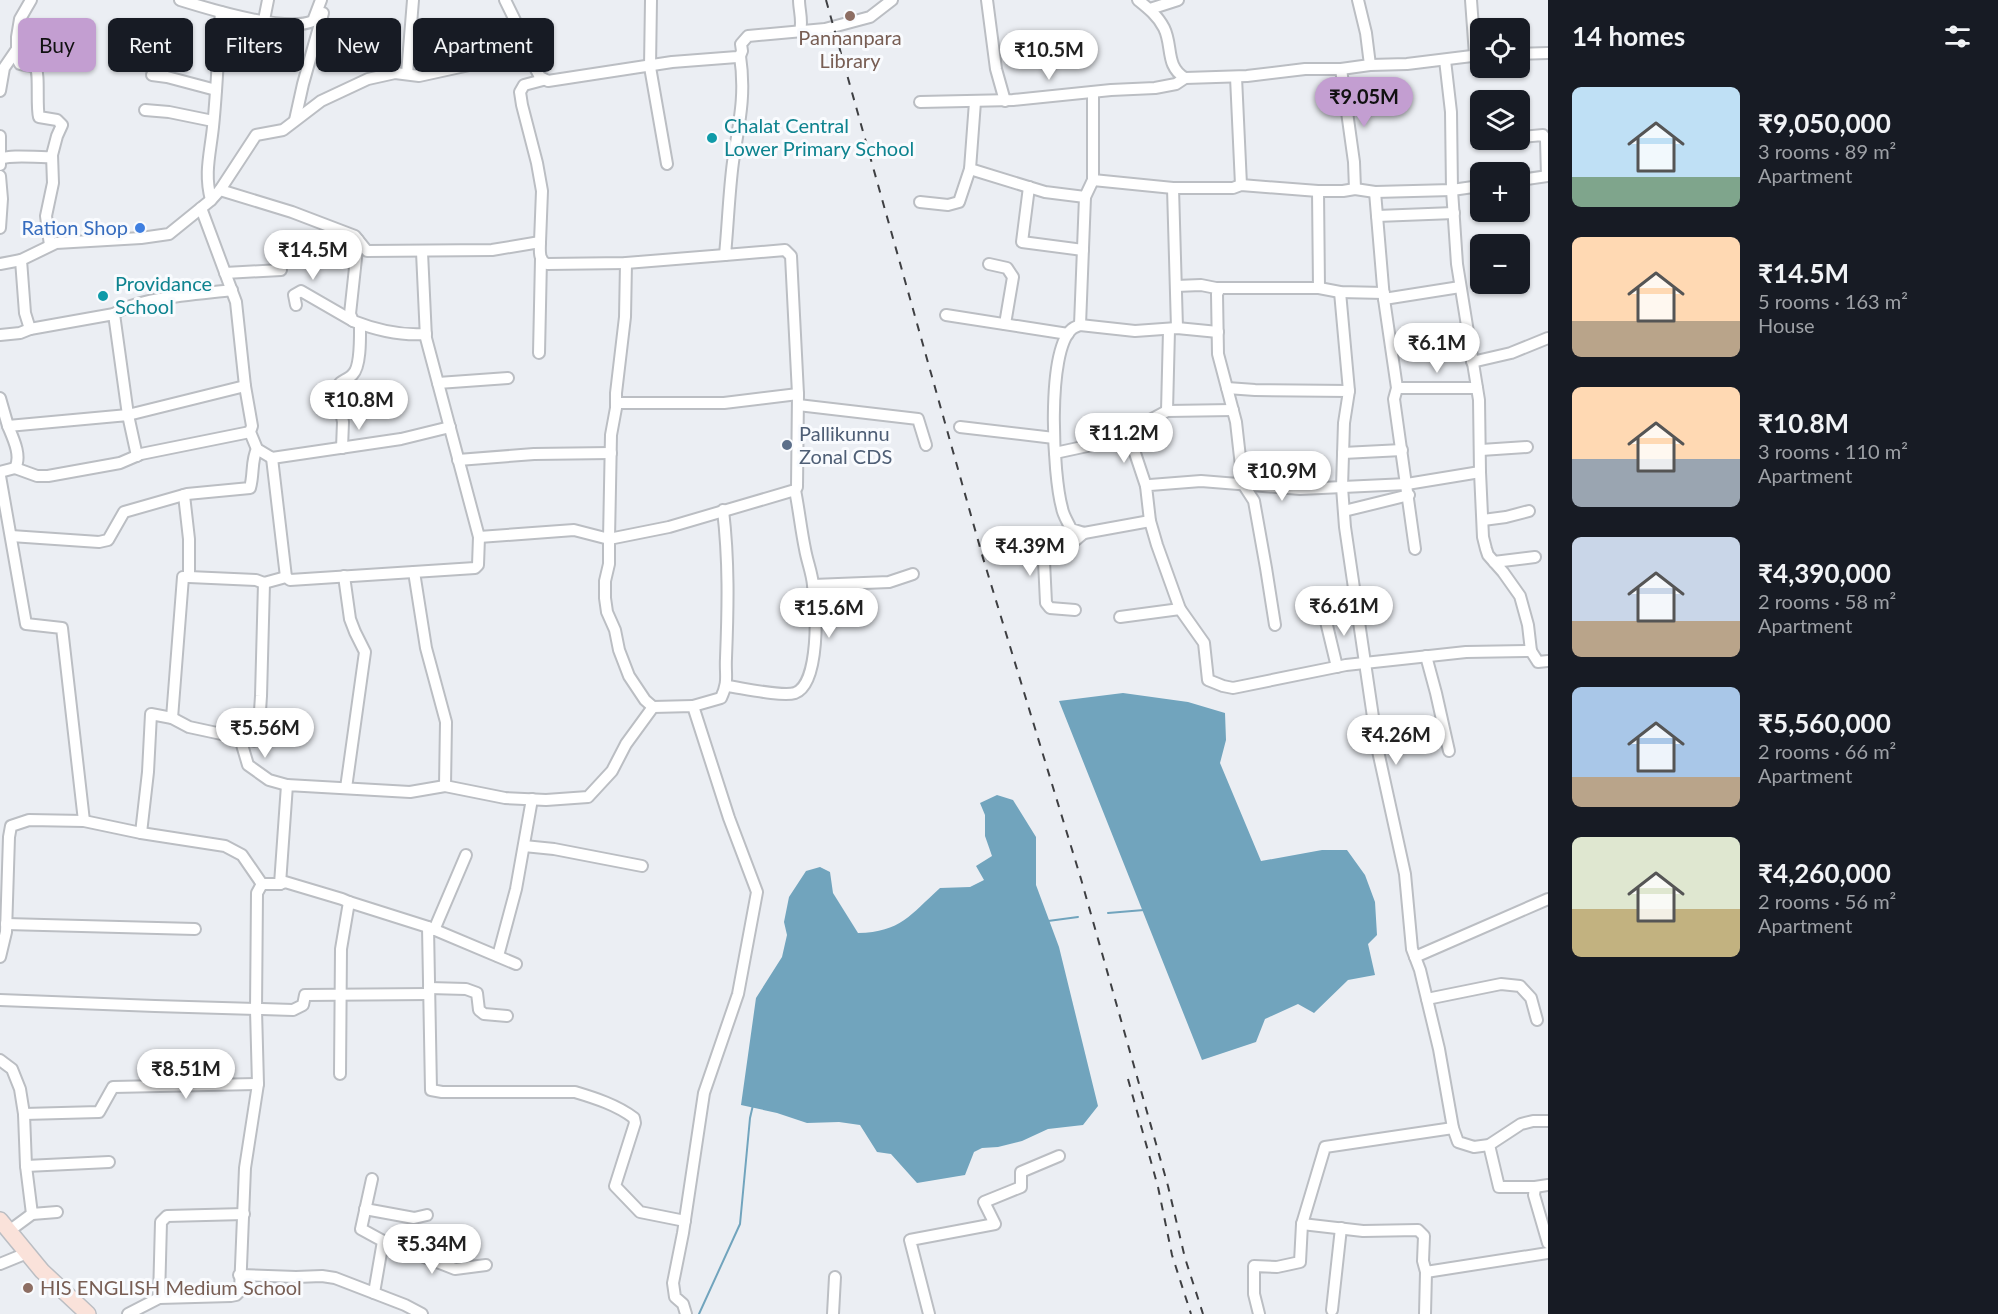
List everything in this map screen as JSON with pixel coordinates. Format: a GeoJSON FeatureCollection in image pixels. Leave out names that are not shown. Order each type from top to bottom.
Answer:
{"type":"FeatureCollection","features":[{"type":"Feature","properties":{"kind":"main road"},"geometry":{"type":"LineString","coordinates":[[4,1225],[42,1271],[88,1314]]}},
{"type":"Feature","properties":{"kind":"street"},"geometry":{"type":"LineString","coordinates":[[0,91],[4,68],[15,55],[21,19],[31,0]]}},
{"type":"Feature","properties":{"kind":"street"},"geometry":{"type":"LineString","coordinates":[[180,0],[221,12],[253,18]]}},
{"type":"Feature","properties":{"kind":"street"},"geometry":{"type":"LineString","coordinates":[[264,18],[268,0]]}},
{"type":"Feature","properties":{"kind":"street"},"geometry":{"type":"LineString","coordinates":[[304,24],[313,21],[321,0]]}},
{"type":"Feature","properties":{"kind":"street"},"geometry":{"type":"LineString","coordinates":[[296,120],[303,84],[327,0]]}},
{"type":"Feature","properties":{"kind":"street"},"geometry":{"type":"LineString","coordinates":[[407,74],[413,0]]}},
{"type":"Feature","properties":{"kind":"street"},"geometry":{"type":"LineString","coordinates":[[505,0],[514,18]]}},
{"type":"Feature","properties":{"kind":"street"},"geometry":{"type":"LineString","coordinates":[[651,0],[650,66],[666,164]]}},
{"type":"Feature","properties":{"kind":"street"},"geometry":{"type":"LineString","coordinates":[[799,0],[802,24],[800,31]]}},
{"type":"Feature","properties":{"kind":"street"},"geometry":{"type":"LineString","coordinates":[[725,255],[733,164],[744,81],[740,56],[741,44],[748,36],[825,29],[870,17],[892,0]]}},
{"type":"Feature","properties":{"kind":"street"},"geometry":{"type":"LineString","coordinates":[[987,0],[996,69],[1005,100]]}},
{"type":"Feature","properties":{"kind":"street"},"geometry":{"type":"LineString","coordinates":[[1138,0],[1150,9],[1163,27],[1174,69],[1185,78]]}},
{"type":"Feature","properties":{"kind":"street"},"geometry":{"type":"LineString","coordinates":[[1150,9],[1178,0]]}},
{"type":"Feature","properties":{"kind":"street"},"geometry":{"type":"LineString","coordinates":[[1359,0],[1370,65]]}},
{"type":"Feature","properties":{"kind":"street"},"geometry":{"type":"LineString","coordinates":[[1471,0],[1473,18]]}},
{"type":"Feature","properties":{"kind":"street"},"geometry":{"type":"LineString","coordinates":[[211,200],[207,183],[221,12]]}},
{"type":"Feature","properties":{"kind":"street"},"geometry":{"type":"LineString","coordinates":[[1530,54],[1548,53]]}},
{"type":"Feature","properties":{"kind":"street"},"geometry":{"type":"LineString","coordinates":[[15,55],[20,64],[33,66],[36,69],[39,117],[57,120],[62,125],[52,158],[53,183],[46,216],[50,245]]}},
{"type":"Feature","properties":{"kind":"street"},"geometry":{"type":"LineString","coordinates":[[539,353],[542,191],[522,105],[520,92],[524,85],[543,80],[672,62],[740,56]]}},
{"type":"Feature","properties":{"kind":"street"},"geometry":{"type":"LineString","coordinates":[[920,102],[975,102],[1155,88],[1176,84],[1185,78],[1236,77],[1305,69],[1341,69],[1470,56]]}},
{"type":"Feature","properties":{"kind":"street"},"geometry":{"type":"LineString","coordinates":[[1445,60],[1460,287],[1477,388],[1483,537],[1486,549],[1494,562],[1520,596],[1528,625],[1531,651],[1538,662],[1548,661]]}},
{"type":"Feature","properties":{"kind":"street"},"geometry":{"type":"LineString","coordinates":[[1341,69],[1354,162],[1355,189]]}},
{"type":"Feature","properties":{"kind":"street"},"geometry":{"type":"LineString","coordinates":[[0,264],[21,260],[56,243],[170,234],[220,190],[256,135],[283,130],[321,101],[368,79],[395,73],[419,76],[441,72]]}},
{"type":"Feature","properties":{"kind":"street"},"geometry":{"type":"LineString","coordinates":[[538,72],[543,80]]}},
{"type":"Feature","properties":{"kind":"street"},"geometry":{"type":"LineString","coordinates":[[152,75],[216,90]]}},
{"type":"Feature","properties":{"kind":"street"},"geometry":{"type":"LineString","coordinates":[[1236,77],[1241,185]]}},
{"type":"Feature","properties":{"kind":"street"},"geometry":{"type":"LineString","coordinates":[[1080,325],[1085,197],[1093,180],[1093,92]]}},
{"type":"Feature","properties":{"kind":"street"},"geometry":{"type":"LineString","coordinates":[[920,202],[948,205],[959,202],[970,169],[975,102]]}},
{"type":"Feature","properties":{"kind":"street"},"geometry":{"type":"LineString","coordinates":[[145,110],[169,112],[213,121]]}},
{"type":"Feature","properties":{"kind":"street"},"geometry":{"type":"LineString","coordinates":[[1530,136],[1543,135],[1546,140],[1547,176],[1530,179]]}},
{"type":"Feature","properties":{"kind":"street"},"geometry":{"type":"LineString","coordinates":[[0,136],[0,165]]}},
{"type":"Feature","properties":{"kind":"street"},"geometry":{"type":"LineString","coordinates":[[0,159],[2,157],[52,158]]}},
{"type":"Feature","properties":{"kind":"street"},"geometry":{"type":"LineString","coordinates":[[970,169],[1045,192],[1085,197]]}},
{"type":"Feature","properties":{"kind":"street"},"geometry":{"type":"LineString","coordinates":[[0,176],[2,199],[0,228]]}},
{"type":"Feature","properties":{"kind":"street"},"geometry":{"type":"LineString","coordinates":[[1093,180],[1173,188],[1233,188],[1241,185],[1318,191],[1355,189],[1375,192],[1470,187]]}},
{"type":"Feature","properties":{"kind":"street"},"geometry":{"type":"LineString","coordinates":[[1029,187],[1022,242],[1083,249]]}},
{"type":"Feature","properties":{"kind":"street"},"geometry":{"type":"LineString","coordinates":[[1167,411],[1176,286],[1173,188]]}},
{"type":"Feature","properties":{"kind":"street"},"geometry":{"type":"LineString","coordinates":[[220,190],[292,212],[355,236],[367,251],[492,250],[540,242]]}},
{"type":"Feature","properties":{"kind":"street"},"geometry":{"type":"LineString","coordinates":[[1318,191],[1319,288]]}},
{"type":"Feature","properties":{"kind":"street"},"geometry":{"type":"LineString","coordinates":[[1375,192],[1384,296],[1397,388],[1394,399],[1415,549]]}},
{"type":"Feature","properties":{"kind":"street"},"geometry":{"type":"LineString","coordinates":[[201,208],[236,302],[245,386],[252,426],[250,432],[257,449],[272,458],[401,438],[450,427]]}},
{"type":"Feature","properties":{"kind":"street"},"geometry":{"type":"LineString","coordinates":[[1377,216],[1454,213]]}},
{"type":"Feature","properties":{"kind":"street"},"geometry":{"type":"LineString","coordinates":[[342,447],[340,383],[353,375],[358,361],[357,323],[350,314],[358,240]]}},
{"type":"Feature","properties":{"kind":"street"},"geometry":{"type":"LineString","coordinates":[[541,259],[547,264],[626,263],[784,250],[790,255],[798,400],[797,487],[795,490],[813,585],[816,627],[812,668],[807,684],[793,693],[727,686]]}},
{"type":"Feature","properties":{"kind":"street"},"geometry":{"type":"LineString","coordinates":[[172,718],[183,577],[256,580],[264,583],[286,577],[290,580],[475,568],[478,565],[479,537],[426,334],[422,252]]}},
{"type":"Feature","properties":{"kind":"street"},"geometry":{"type":"LineString","coordinates":[[21,260],[25,313],[30,329]]}},
{"type":"Feature","properties":{"kind":"street"},"geometry":{"type":"LineString","coordinates":[[626,263],[625,317],[611,435],[609,564],[605,581],[607,612],[629,676],[645,700],[653,706],[693,706],[711,702],[721,698],[727,686],[725,659],[729,575],[723,510]]}},
{"type":"Feature","properties":{"kind":"street"},"geometry":{"type":"LineString","coordinates":[[989,264],[1007,268],[1013,277],[1005,324]]}},
{"type":"Feature","properties":{"kind":"street"},"geometry":{"type":"LineString","coordinates":[[225,273],[281,270]]}},
{"type":"Feature","properties":{"kind":"street"},"geometry":{"type":"LineString","coordinates":[[1176,286],[1319,288],[1384,296],[1460,287]]}},
{"type":"Feature","properties":{"kind":"street"},"geometry":{"type":"LineString","coordinates":[[1216,288],[1220,288],[1216,294],[1218,354],[1233,410],[1243,484],[1254,501],[1275,625]]}},
{"type":"Feature","properties":{"kind":"street"},"geometry":{"type":"LineString","coordinates":[[0,336],[114,314],[123,308],[160,300],[232,290]]}},
{"type":"Feature","properties":{"kind":"street"},"geometry":{"type":"LineString","coordinates":[[296,304],[294,295],[301,291],[357,323],[383,331],[411,335],[426,334]]}},
{"type":"Feature","properties":{"kind":"street"},"geometry":{"type":"LineString","coordinates":[[1340,292],[1349,391],[1344,423],[1342,487],[1344,511],[1378,751],[1405,874],[1412,949],[1420,970],[1439,1049],[1453,1128],[1458,1142],[1474,1147],[1489,1145],[1521,1124],[1548,1121]]}},
{"type":"Feature","properties":{"kind":"street"},"geometry":{"type":"LineString","coordinates":[[114,314],[137,456]]}},
{"type":"Feature","properties":{"kind":"street"},"geometry":{"type":"LineString","coordinates":[[946,315],[1068,334]]}},
{"type":"Feature","properties":{"kind":"street"},"geometry":{"type":"LineString","coordinates":[[1150,521],[1084,533],[1071,529],[1062,509],[1055,453],[1053,422],[1059,358],[1068,334],[1080,325],[1135,331],[1173,329],[1218,332]]}},
{"type":"Feature","properties":{"kind":"street"},"geometry":{"type":"LineString","coordinates":[[1472,362],[1512,353],[1548,338]]}},
{"type":"Feature","properties":{"kind":"street"},"geometry":{"type":"LineString","coordinates":[[438,383],[508,378]]}},
{"type":"Feature","properties":{"kind":"street"},"geometry":{"type":"LineString","coordinates":[[8,426],[129,415],[245,386]]}},
{"type":"Feature","properties":{"kind":"street"},"geometry":{"type":"LineString","coordinates":[[1227,388],[1349,391]]}},
{"type":"Feature","properties":{"kind":"street"},"geometry":{"type":"LineString","coordinates":[[1397,388],[1477,388]]}},
{"type":"Feature","properties":{"kind":"street"},"geometry":{"type":"LineString","coordinates":[[0,398],[18,463],[15,468],[0,474],[26,624],[62,628],[84,821]]}},
{"type":"Feature","properties":{"kind":"street"},"geometry":{"type":"LineString","coordinates":[[616,403],[798,400],[918,419],[926,445]]}},
{"type":"Feature","properties":{"kind":"street"},"geometry":{"type":"LineString","coordinates":[[1055,453],[1092,445],[1128,432],[1167,411],[1233,410]]}},
{"type":"Feature","properties":{"kind":"street"},"geometry":{"type":"LineString","coordinates":[[960,427],[1054,438]]}},
{"type":"Feature","properties":{"kind":"street"},"geometry":{"type":"LineString","coordinates":[[15,468],[37,476],[48,476],[120,463],[137,456],[250,432]]}},
{"type":"Feature","properties":{"kind":"street"},"geometry":{"type":"LineString","coordinates":[[1128,432],[1146,486],[1150,521],[1157,545],[1180,609],[1204,643],[1208,680],[1233,688],[1366,662],[1466,652],[1531,651]]}},
{"type":"Feature","properties":{"kind":"street"},"geometry":{"type":"LineString","coordinates":[[1480,450],[1527,447]]}},
{"type":"Feature","properties":{"kind":"street"},"geometry":{"type":"LineString","coordinates":[[11,536],[99,542],[108,540],[124,512],[184,495],[250,488],[253,458],[257,449]]}},
{"type":"Feature","properties":{"kind":"street"},"geometry":{"type":"LineString","coordinates":[[1343,453],[1402,450]]}},
{"type":"Feature","properties":{"kind":"street"},"geometry":{"type":"LineString","coordinates":[[458,460],[534,454],[611,453]]}},
{"type":"Feature","properties":{"kind":"street"},"geometry":{"type":"LineString","coordinates":[[272,458],[286,577]]}},
{"type":"Feature","properties":{"kind":"street"},"geometry":{"type":"LineString","coordinates":[[1344,511],[1408,489],[1480,472]]}},
{"type":"Feature","properties":{"kind":"street"},"geometry":{"type":"LineString","coordinates":[[1146,486],[1202,481],[1300,489],[1342,487],[1408,489]]}},
{"type":"Feature","properties":{"kind":"street"},"geometry":{"type":"LineString","coordinates":[[479,537],[574,530],[609,539],[669,527],[795,490]]}},
{"type":"Feature","properties":{"kind":"street"},"geometry":{"type":"LineString","coordinates":[[184,495],[189,539],[189,577]]}},
{"type":"Feature","properties":{"kind":"street"},"geometry":{"type":"LineString","coordinates":[[1483,520],[1528,511]]}},
{"type":"Feature","properties":{"kind":"street"},"geometry":{"type":"LineString","coordinates":[[1075,610],[1050,608],[1046,603],[1044,561],[1050,550],[1071,544],[1084,533]]}},
{"type":"Feature","properties":{"kind":"street"},"geometry":{"type":"LineString","coordinates":[[1494,562],[1535,557]]}},
{"type":"Feature","properties":{"kind":"street"},"geometry":{"type":"LineString","coordinates":[[414,572],[426,648],[446,722],[446,786]]}},
{"type":"Feature","properties":{"kind":"street"},"geometry":{"type":"LineString","coordinates":[[813,585],[889,582],[913,574]]}},
{"type":"Feature","properties":{"kind":"street"},"geometry":{"type":"LineString","coordinates":[[344,576],[350,618],[365,652],[346,789]]}},
{"type":"Feature","properties":{"kind":"street"},"geometry":{"type":"LineString","coordinates":[[141,832],[152,714],[172,718],[189,727],[254,741],[259,726],[264,583]]}},
{"type":"Feature","properties":{"kind":"street"},"geometry":{"type":"LineString","coordinates":[[1120,617],[1180,609]]}},
{"type":"Feature","properties":{"kind":"street"},"geometry":{"type":"LineString","coordinates":[[1324,613],[1337,667]]}},
{"type":"Feature","properties":{"kind":"street"},"geometry":{"type":"LineString","coordinates":[[1426,656],[1449,751]]}},
{"type":"Feature","properties":{"kind":"street"},"geometry":{"type":"LineString","coordinates":[[240,738],[248,765],[269,780],[287,785],[410,792],[446,786],[505,798],[532,799],[588,796],[612,771],[626,744],[653,706]]}},
{"type":"Feature","properties":{"kind":"street"},"geometry":{"type":"LineString","coordinates":[[686,1314],[683,1304],[675,1297],[673,1283],[685,1221],[704,1093],[738,994],[757,892],[729,818],[693,706]]}},
{"type":"Feature","properties":{"kind":"street"},"geometry":{"type":"LineString","coordinates":[[280,884],[287,785]]}},
{"type":"Feature","properties":{"kind":"street"},"geometry":{"type":"LineString","coordinates":[[498,956],[516,889],[532,799]]}},
{"type":"Feature","properties":{"kind":"street"},"geometry":{"type":"LineString","coordinates":[[0,957],[11,826],[29,820],[84,821],[225,846],[242,855],[262,884]]}},
{"type":"Feature","properties":{"kind":"street"},"geometry":{"type":"LineString","coordinates":[[524,846],[554,849],[642,866]]}},
{"type":"Feature","properties":{"kind":"street"},"geometry":{"type":"LineString","coordinates":[[466,855],[431,928],[429,991],[431,1090],[442,1092],[574,1092],[596,1098],[625,1111],[634,1118],[635,1123],[615,1186],[640,1212],[685,1221]]}},
{"type":"Feature","properties":{"kind":"street"},"geometry":{"type":"LineString","coordinates":[[262,884],[285,882],[342,899],[431,928],[516,964]]}},
{"type":"Feature","properties":{"kind":"street"},"geometry":{"type":"LineString","coordinates":[[128,1314],[159,1298],[236,1295],[240,1291],[245,1168],[258,1084],[257,893],[262,884]]}},
{"type":"Feature","properties":{"kind":"street"},"geometry":{"type":"LineString","coordinates":[[1415,957],[1548,899]]}},
{"type":"Feature","properties":{"kind":"street"},"geometry":{"type":"LineString","coordinates":[[340,1074],[341,949],[349,902]]}},
{"type":"Feature","properties":{"kind":"street"},"geometry":{"type":"LineString","coordinates":[[4,929],[195,929]]}},
{"type":"Feature","properties":{"kind":"street"},"geometry":{"type":"LineString","coordinates":[[1427,999],[1501,984],[1520,986],[1531,998],[1537,1020]]}},
{"type":"Feature","properties":{"kind":"street"},"geometry":{"type":"LineString","coordinates":[[0,1000],[293,1010],[303,1005],[305,995],[341,993],[362,995],[466,989],[477,993],[479,1010],[484,1014],[507,1016]]}},
{"type":"Feature","properties":{"kind":"street"},"geometry":{"type":"LineString","coordinates":[[0,1060],[12,1069],[20,1089],[32,1214]]}},
{"type":"Feature","properties":{"kind":"street"},"geometry":{"type":"LineString","coordinates":[[24,1114],[99,1112],[113,1088],[258,1084]]}},
{"type":"Feature","properties":{"kind":"street"},"geometry":{"type":"LineString","coordinates":[[1259,1314],[1254,1294],[1254,1266],[1277,1268],[1300,1262],[1302,1224],[1325,1147],[1453,1128]]}},
{"type":"Feature","properties":{"kind":"street"},"geometry":{"type":"LineString","coordinates":[[1489,1145],[1499,1186],[1548,1185]]}},
{"type":"Feature","properties":{"kind":"street"},"geometry":{"type":"LineString","coordinates":[[929,1314],[910,1240],[995,1224],[984,1202],[1020,1187],[1021,1172],[1059,1156]]}},
{"type":"Feature","properties":{"kind":"street"},"geometry":{"type":"LineString","coordinates":[[26,1166],[110,1162]]}},
{"type":"Feature","properties":{"kind":"street"},"geometry":{"type":"LineString","coordinates":[[372,1179],[361,1229],[383,1241],[455,1269],[486,1265]]}},
{"type":"Feature","properties":{"kind":"street"},"geometry":{"type":"LineString","coordinates":[[1535,1187],[1534,1195],[1548,1243]]}},
{"type":"Feature","properties":{"kind":"street"},"geometry":{"type":"LineString","coordinates":[[365,1209],[414,1218],[427,1215]]}},
{"type":"Feature","properties":{"kind":"street"},"geometry":{"type":"LineString","coordinates":[[4,1225],[32,1214],[57,1212]]}},
{"type":"Feature","properties":{"kind":"street"},"geometry":{"type":"LineString","coordinates":[[159,1298],[161,1222],[166,1216],[244,1214]]}},
{"type":"Feature","properties":{"kind":"street"},"geometry":{"type":"LineString","coordinates":[[1302,1224],[1363,1231],[1418,1230],[1424,1236],[1425,1314]]}},
{"type":"Feature","properties":{"kind":"street"},"geometry":{"type":"LineString","coordinates":[[1332,1310],[1341,1228]]}},
{"type":"Feature","properties":{"kind":"street"},"geometry":{"type":"LineString","coordinates":[[374,1293],[383,1241]]}},
{"type":"Feature","properties":{"kind":"street"},"geometry":{"type":"LineString","coordinates":[[0,1264],[27,1253]]}},
{"type":"Feature","properties":{"kind":"street"},"geometry":{"type":"LineString","coordinates":[[1426,1272],[1548,1253]]}},
{"type":"Feature","properties":{"kind":"street"},"geometry":{"type":"LineString","coordinates":[[239,1275],[335,1278],[405,1305],[422,1314]]}},
{"type":"Feature","properties":{"kind":"street"},"geometry":{"type":"LineString","coordinates":[[833,1314],[835,1277]]}},
{"type":"Feature","properties":{"kind":"water"},"geometry":{"type":"Polygon","coordinates":[[[1123,693],[1188,702],[1225,713],[1226,740],[1220,763],[1261,861],[1322,850],[1347,850],[1365,875],[1375,902],[1377,935],[1368,944],[1375,975],[1348,980],[1314,1013],[1298,1004],[1265,1019],[1256,1042],[1202,1060],[1059,701],[1123,693]]]}},
{"type":"Feature","properties":{"kind":"water"},"geometry":{"type":"Polygon","coordinates":[[[997,795],[1013,800],[1036,837],[1036,885],[1059,947],[1098,1106],[1083,1125],[1048,1129],[1022,1141],[982,1148],[974,1152],[965,1175],[917,1183],[891,1154],[877,1152],[860,1125],[839,1122],[807,1123],[741,1105],[756,998],[782,957],[787,935],[784,922],[789,897],[806,871],[820,867],[830,872],[833,893],[858,933],[885,929],[904,920],[940,888],[970,887],[984,880],[976,866],[992,856],[985,836],[985,815],[980,803],[997,795]]]}},
{"type":"Feature","properties":{"kind":"waterway"},"geometry":{"type":"LineString","coordinates":[[1108,913],[1144,910]]}},
{"type":"Feature","properties":{"kind":"waterway"},"geometry":{"type":"LineString","coordinates":[[1048,921],[1078,917]]}},
{"type":"Feature","properties":{"kind":"waterway"},"geometry":{"type":"LineString","coordinates":[[699,1314],[740,1224],[753,1105]]}},
{"type":"Feature","properties":{"kind":"railway"},"geometry":{"type":"LineString","coordinates":[[826,0],[983,558],[1081,879],[1168,1186],[1185,1258],[1203,1314]]}},
{"type":"Feature","properties":{"kind":"railway"},"geometry":{"type":"LineString","coordinates":[[1128,1079],[1158,1187],[1172,1255],[1191,1314]]}},
{"type":"Feature","properties":{"kind":"place","name":"Pannanpara Library"},"geometry":{"type":"Point","coordinates":[850,16]}},
{"type":"Feature","properties":{"kind":"place","name":"Chalat Central Lower Primary School"},"geometry":{"type":"Point","coordinates":[712,138]}},
{"type":"Feature","properties":{"kind":"place","name":"Ration Shop"},"geometry":{"type":"Point","coordinates":[140,228]}},
{"type":"Feature","properties":{"kind":"place","name":"Providance School"},"geometry":{"type":"Point","coordinates":[103,296]}},
{"type":"Feature","properties":{"kind":"place","name":"Pallikunnu Zonal CDS"},"geometry":{"type":"Point","coordinates":[787,445]}},
{"type":"Feature","properties":{"kind":"place","name":"HIS ENGLISH Medium School"},"geometry":{"type":"Point","coordinates":[28,1288]}}]}
